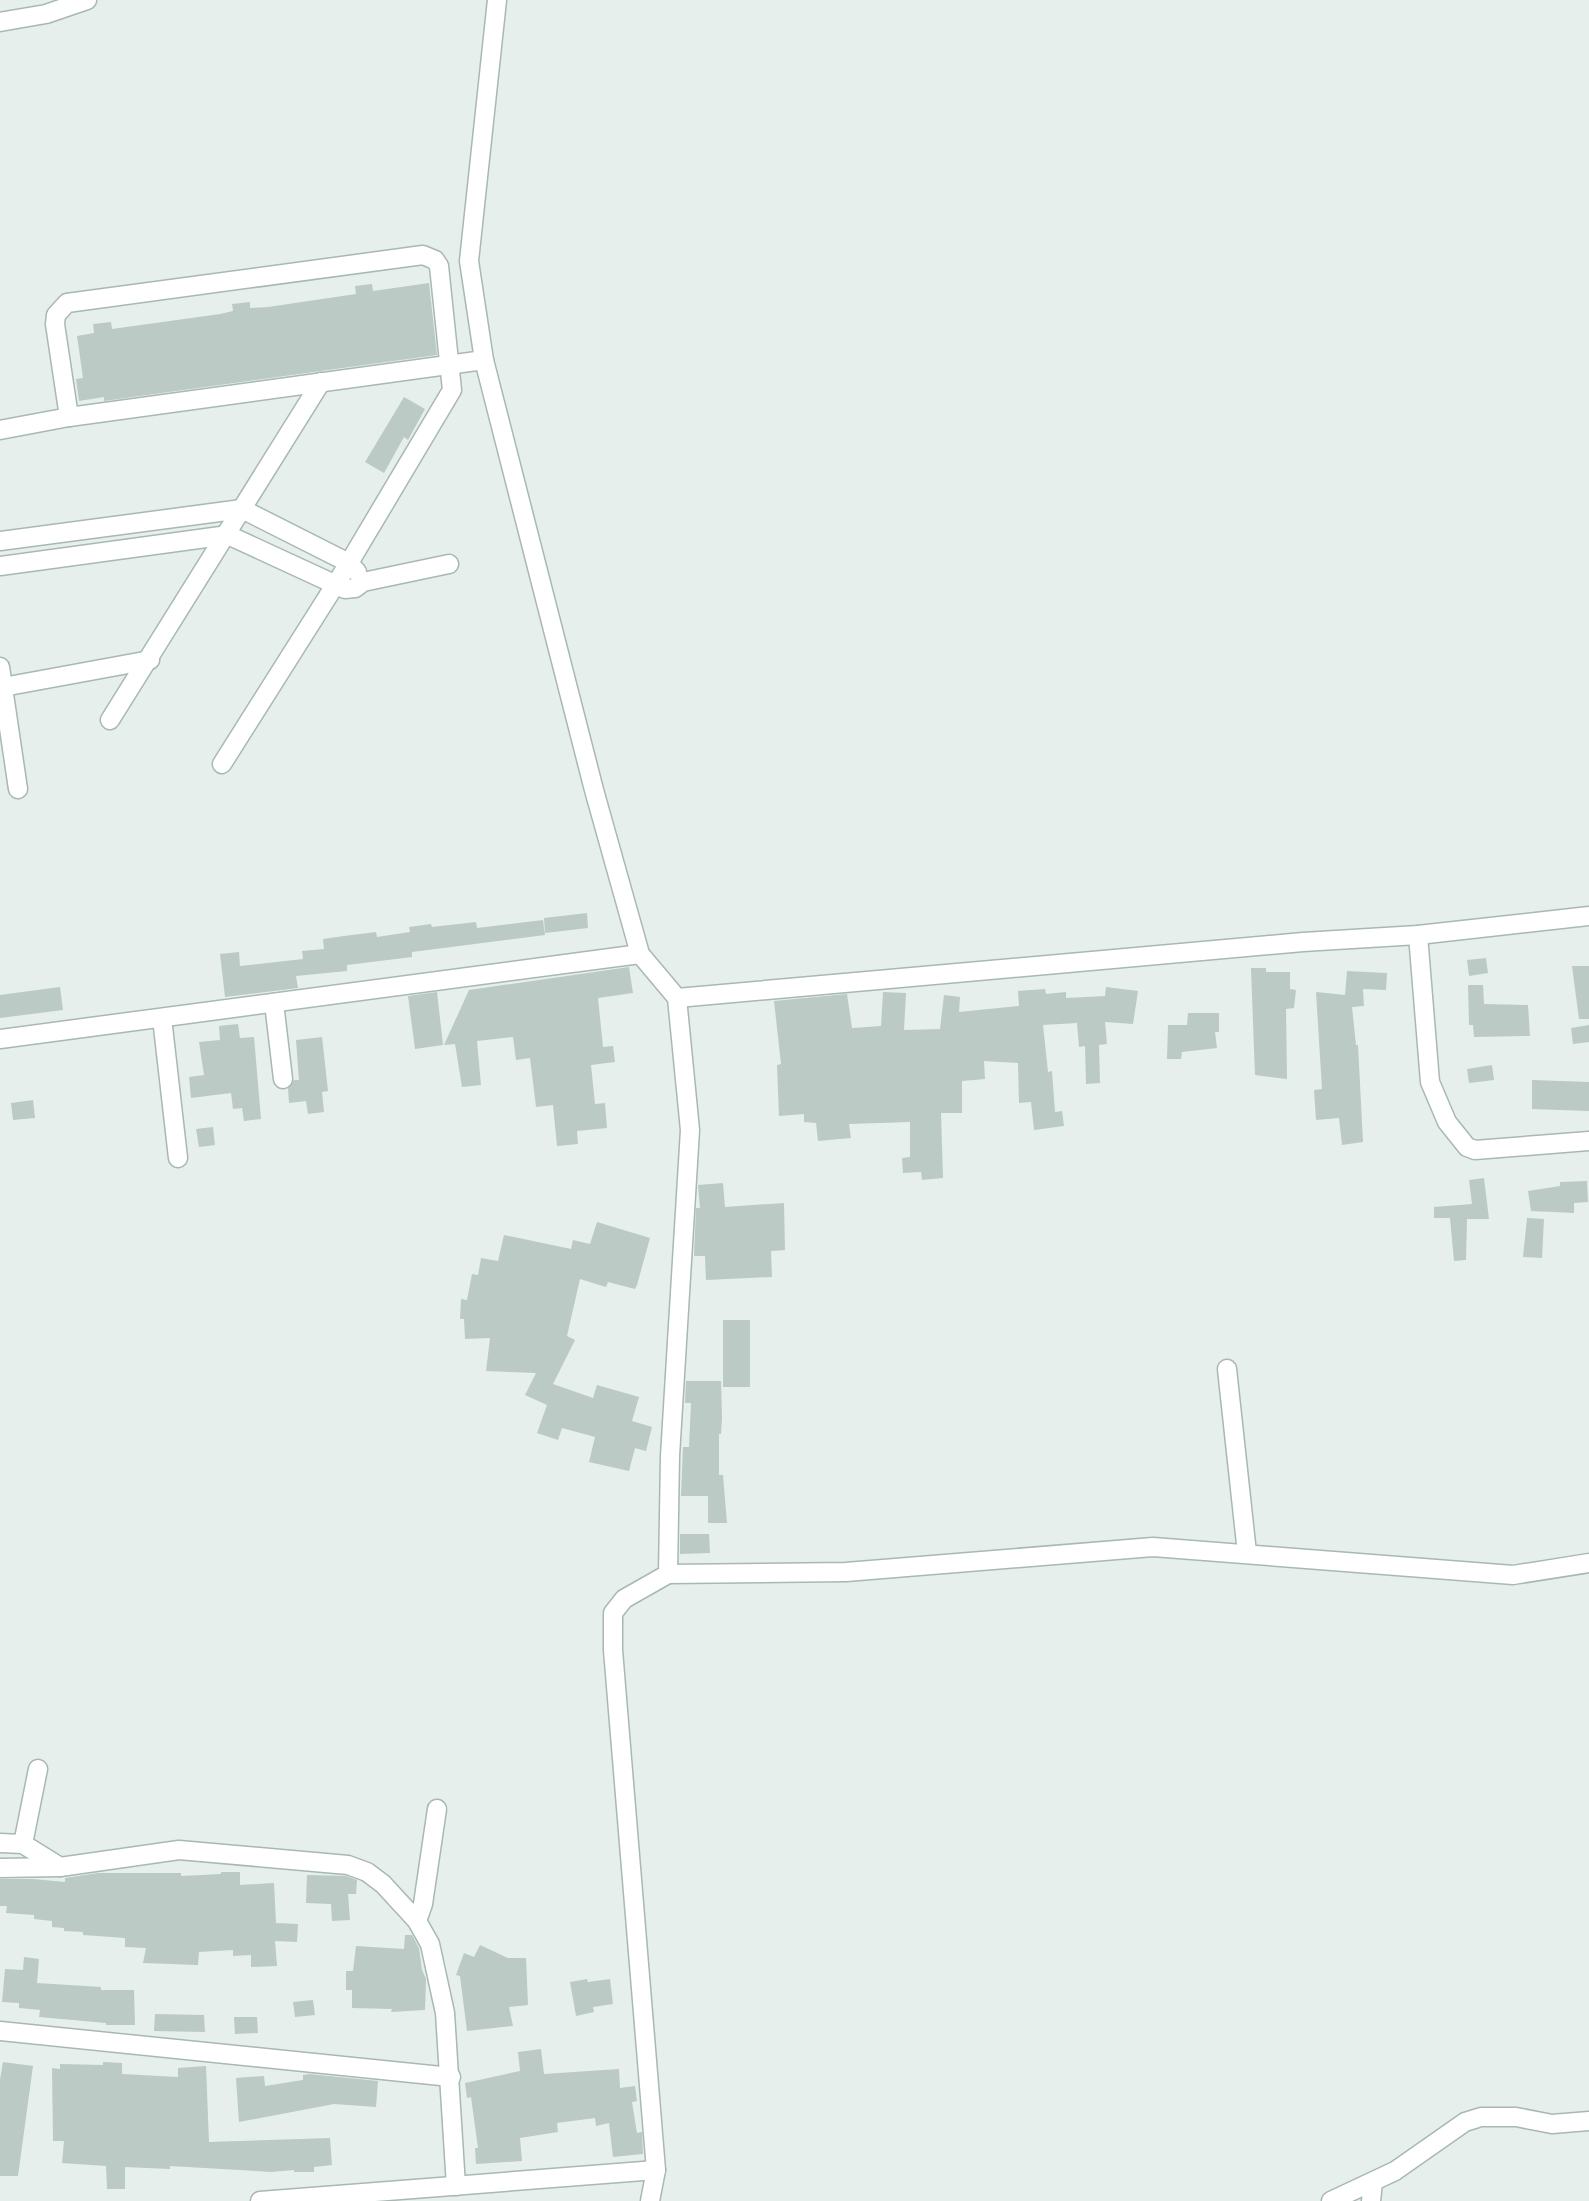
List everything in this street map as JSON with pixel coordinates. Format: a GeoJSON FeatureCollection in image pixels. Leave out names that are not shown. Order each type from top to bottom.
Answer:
{"type":"FeatureCollection","features":[{"type":"Feature","properties":{"kind":"street"},"geometry":{"type":"LineString","coordinates":[[0,22],[45,7],[87,0]]}},
{"type":"Feature","properties":{"kind":"street"},"geometry":{"type":"LineString","coordinates":[[497,0],[469,261],[484,360],[594,790],[640,954],[677,998],[690,1130],[670,1456],[668,1574]]}},
{"type":"Feature","properties":{"kind":"street"},"geometry":{"type":"LineString","coordinates":[[69,417],[55,324],[60,308],[74,301],[429,256],[439,266],[451,392],[349,563],[222,764]]}},
{"type":"Feature","properties":{"kind":"street"},"geometry":{"type":"LineString","coordinates":[[0,430],[69,417],[484,360]]}},
{"type":"Feature","properties":{"kind":"street"},"geometry":{"type":"LineString","coordinates":[[110,720],[150,660],[321,382]]}},
{"type":"Feature","properties":{"kind":"street"},"geometry":{"type":"LineString","coordinates":[[0,541],[242,509],[349,563],[363,582]]}},
{"type":"Feature","properties":{"kind":"street"},"geometry":{"type":"LineString","coordinates":[[0,566],[228,535],[334,585],[350,590],[363,582],[449,564]]}},
{"type":"Feature","properties":{"kind":"street"},"geometry":{"type":"LineString","coordinates":[[3,687],[150,660]]}},
{"type":"Feature","properties":{"kind":"street"},"geometry":{"type":"LineString","coordinates":[[0,667],[18,789]]}},
{"type":"Feature","properties":{"kind":"street"},"geometry":{"type":"LineString","coordinates":[[677,998],[1303,942],[1418,935],[1589,916]]}},
{"type":"Feature","properties":{"kind":"street"},"geometry":{"type":"LineString","coordinates":[[1418,935],[1430,1082],[1447,1122],[1467,1147],[1475,1150],[1589,1141]]}},
{"type":"Feature","properties":{"kind":"street"},"geometry":{"type":"LineString","coordinates":[[0,1039],[640,954]]}},
{"type":"Feature","properties":{"kind":"street"},"geometry":{"type":"LineString","coordinates":[[274,1003],[283,1079]]}},
{"type":"Feature","properties":{"kind":"street"},"geometry":{"type":"LineString","coordinates":[[162,1018],[178,1158]]}},
{"type":"Feature","properties":{"kind":"street"},"geometry":{"type":"LineString","coordinates":[[1227,1369],[1247,1553]]}},
{"type":"Feature","properties":{"kind":"street"},"geometry":{"type":"LineString","coordinates":[[650,2201],[656,2170],[613,1650],[613,1613],[624,1599],[668,1574],[846,1572],[1153,1547],[1513,1575],[1589,1563]]}},
{"type":"Feature","properties":{"kind":"street"},"geometry":{"type":"LineString","coordinates":[[24,1844],[38,1769]]}},
{"type":"Feature","properties":{"kind":"street"},"geometry":{"type":"LineString","coordinates":[[437,1809],[420,1913],[439,1980],[451,2077],[456,2186]]}},
{"type":"Feature","properties":{"kind":"street"},"geometry":{"type":"LineString","coordinates":[[0,1843],[24,1844],[60,1867]]}},
{"type":"Feature","properties":{"kind":"street"},"geometry":{"type":"LineString","coordinates":[[0,1868],[60,1867],[179,1850],[348,1865],[368,1872],[403,1905],[420,1913]]}},
{"type":"Feature","properties":{"kind":"street"},"geometry":{"type":"LineString","coordinates":[[0,2031],[451,2077]]}},
{"type":"Feature","properties":{"kind":"street"},"geometry":{"type":"LineString","coordinates":[[1331,2201],[1395,2171],[1465,2122],[1481,2117],[1516,2117],[1552,2124],[1589,2121]]}},
{"type":"Feature","properties":{"kind":"street"},"geometry":{"type":"LineString","coordinates":[[260,2201],[656,2170]]}},
{"type":"Feature","properties":{"kind":"street"},"geometry":{"type":"LineString","coordinates":[[1371,2201],[1373,2182]]}},
{"type":"Feature","properties":{"kind":"building"},"geometry":{"type":"Polygon","coordinates":[[[429,283],[437,355],[104,401],[104,397],[79,401],[76,379],[83,378],[77,336],[94,333],[93,324],[111,322],[112,329],[220,314],[233,311],[232,304],[250,302],[250,308],[268,307],[356,294],[355,286],[372,284],[373,291],[429,283]]]}},
{"type":"Feature","properties":{"kind":"building"},"geometry":{"type":"Polygon","coordinates":[[[404,397],[425,409],[408,440],[404,437],[384,473],[365,462],[404,397]]]}},
{"type":"Feature","properties":{"kind":"building"},"geometry":{"type":"Polygon","coordinates":[[[587,913],[588,928],[545,933],[544,918],[587,913]]]}},
{"type":"Feature","properties":{"kind":"building"},"geometry":{"type":"Polygon","coordinates":[[[543,920],[545,935],[412,952],[412,957],[347,965],[347,971],[296,976],[298,988],[225,997],[220,954],[239,952],[240,966],[303,959],[302,951],[324,949],[323,939],[376,932],[377,937],[410,932],[409,927],[431,924],[432,927],[476,922],[477,928],[543,920]]]}},
{"type":"Feature","properties":{"kind":"building"},"geometry":{"type":"Polygon","coordinates":[[[1486,958],[1488,973],[1469,976],[1467,960],[1486,958]]]}},
{"type":"Feature","properties":{"kind":"building"},"geometry":{"type":"Polygon","coordinates":[[[1572,966],[1589,966],[1589,1019],[1579,1019],[1572,966]]]}},
{"type":"Feature","properties":{"kind":"building"},"geometry":{"type":"Polygon","coordinates":[[[629,967],[633,993],[598,998],[603,1047],[613,1046],[615,1062],[591,1065],[595,1104],[605,1103],[607,1128],[577,1131],[578,1144],[557,1146],[553,1105],[536,1107],[530,1058],[516,1060],[513,1037],[477,1041],[481,1085],[462,1087],[455,1044],[444,1045],[469,990],[629,967]]]}},
{"type":"Feature","properties":{"kind":"building"},"geometry":{"type":"Polygon","coordinates":[[[1251,968],[1266,968],[1266,972],[1290,972],[1290,989],[1296,990],[1294,1008],[1286,1009],[1287,1079],[1255,1075],[1251,968]]]}},
{"type":"Feature","properties":{"kind":"building"},"geometry":{"type":"Polygon","coordinates":[[[1347,971],[1387,973],[1386,990],[1363,989],[1364,1006],[1352,1007],[1356,1045],[1358,1045],[1363,1142],[1342,1145],[1339,1118],[1316,1120],[1314,1090],[1322,1089],[1316,992],[1345,995],[1347,971]]]}},
{"type":"Feature","properties":{"kind":"building"},"geometry":{"type":"Polygon","coordinates":[[[1468,985],[1483,985],[1484,1004],[1528,1005],[1530,1036],[1474,1037],[1473,1025],[1469,1025],[1468,985]]]}},
{"type":"Feature","properties":{"kind":"building"},"geometry":{"type":"Polygon","coordinates":[[[60,987],[63,1010],[0,1018],[0,995],[60,987]]]}},
{"type":"Feature","properties":{"kind":"building"},"geometry":{"type":"Polygon","coordinates":[[[1106,987],[1138,991],[1133,1024],[1105,1022],[1107,1044],[1099,1045],[1100,1083],[1086,1084],[1085,1046],[1079,1047],[1077,1023],[1043,1025],[1048,1072],[1052,1071],[1055,1112],[1062,1111],[1064,1126],[1034,1130],[1031,1102],[1019,1103],[1018,1063],[984,1061],[985,1079],[962,1081],[962,1113],[941,1113],[943,1178],[922,1180],[921,1172],[903,1173],[902,1158],[910,1157],[910,1122],[849,1124],[851,1138],[818,1141],[816,1123],[804,1122],[804,1114],[779,1116],[777,1065],[781,1064],[774,1001],[847,994],[852,1028],[881,1026],[883,992],[906,993],[904,1030],[940,1029],[944,995],[960,997],[959,1012],[1019,1006],[1018,991],[1045,989],[1046,994],[1066,992],[1066,998],[1105,996],[1106,987]]]}},
{"type":"Feature","properties":{"kind":"building"},"geometry":{"type":"Polygon","coordinates":[[[437,992],[443,1045],[415,1049],[408,996],[437,992]]]}},
{"type":"Feature","properties":{"kind":"building"},"geometry":{"type":"Polygon","coordinates":[[[1188,1013],[1219,1013],[1219,1032],[1215,1032],[1217,1048],[1182,1052],[1181,1059],[1167,1059],[1168,1025],[1187,1025],[1188,1013]]]}},
{"type":"Feature","properties":{"kind":"building"},"geometry":{"type":"Polygon","coordinates":[[[238,1024],[240,1038],[254,1037],[261,1119],[244,1121],[242,1108],[233,1109],[231,1093],[191,1098],[189,1077],[204,1075],[199,1042],[220,1040],[219,1026],[238,1024]]]}},
{"type":"Feature","properties":{"kind":"building"},"geometry":{"type":"Polygon","coordinates":[[[1589,1025],[1589,1042],[1573,1044],[1571,1028],[1589,1025]]]}},
{"type":"Feature","properties":{"kind":"building"},"geometry":{"type":"Polygon","coordinates":[[[322,1037],[328,1091],[322,1092],[324,1112],[308,1114],[306,1101],[289,1103],[288,1089],[294,1080],[299,1080],[296,1040],[322,1037]]]}},
{"type":"Feature","properties":{"kind":"building"},"geometry":{"type":"Polygon","coordinates":[[[1492,1065],[1494,1080],[1469,1083],[1467,1069],[1492,1065]]]}},
{"type":"Feature","properties":{"kind":"building"},"geometry":{"type":"Polygon","coordinates":[[[1532,1080],[1589,1082],[1589,1111],[1532,1109],[1532,1080]]]}},
{"type":"Feature","properties":{"kind":"building"},"geometry":{"type":"Polygon","coordinates":[[[33,1100],[35,1118],[13,1120],[11,1103],[33,1100]]]}},
{"type":"Feature","properties":{"kind":"building"},"geometry":{"type":"Polygon","coordinates":[[[213,1127],[215,1145],[199,1147],[196,1129],[213,1127]]]}},
{"type":"Feature","properties":{"kind":"building"},"geometry":{"type":"Polygon","coordinates":[[[1484,1178],[1489,1219],[1467,1219],[1466,1260],[1454,1261],[1450,1218],[1434,1218],[1434,1207],[1472,1204],[1469,1180],[1484,1178]]]}},
{"type":"Feature","properties":{"kind":"building"},"geometry":{"type":"Polygon","coordinates":[[[1587,1181],[1588,1202],[1574,1203],[1574,1213],[1531,1211],[1528,1191],[1560,1186],[1560,1182],[1587,1181]]]}},
{"type":"Feature","properties":{"kind":"building"},"geometry":{"type":"Polygon","coordinates":[[[723,1183],[725,1207],[784,1203],[785,1250],[771,1251],[772,1277],[706,1280],[705,1256],[694,1256],[696,1208],[700,1208],[698,1185],[723,1183]]]}},
{"type":"Feature","properties":{"kind":"building"},"geometry":{"type":"Polygon","coordinates":[[[1527,1218],[1544,1219],[1542,1258],[1523,1257],[1527,1218]]]}},
{"type":"Feature","properties":{"kind":"building"},"geometry":{"type":"Polygon","coordinates":[[[597,1222],[650,1238],[635,1289],[608,1282],[606,1287],[580,1279],[567,1336],[575,1340],[553,1384],[593,1398],[597,1385],[639,1397],[632,1421],[652,1427],[646,1451],[635,1448],[629,1471],[589,1462],[595,1437],[562,1428],[558,1440],[537,1433],[547,1405],[525,1395],[536,1373],[486,1371],[490,1338],[465,1339],[464,1319],[460,1319],[461,1299],[467,1300],[472,1274],[478,1275],[481,1258],[498,1261],[504,1235],[571,1249],[573,1240],[590,1244],[597,1222]]]}},
{"type":"Feature","properties":{"kind":"building"},"geometry":{"type":"Polygon","coordinates":[[[723,1320],[750,1320],[750,1387],[723,1387],[723,1320]]]}},
{"type":"Feature","properties":{"kind":"building"},"geometry":{"type":"Polygon","coordinates":[[[686,1381],[721,1381],[719,1475],[723,1475],[727,1523],[708,1523],[708,1496],[681,1496],[683,1447],[689,1447],[691,1403],[685,1403],[686,1381]]]}},
{"type":"Feature","properties":{"kind":"building"},"geometry":{"type":"Polygon","coordinates":[[[680,1534],[709,1534],[710,1553],[680,1554],[680,1534]]]}},
{"type":"Feature","properties":{"kind":"building"},"geometry":{"type":"Polygon","coordinates":[[[221,1872],[240,1872],[240,1885],[274,1883],[276,1923],[298,1924],[297,1942],[275,1941],[277,1966],[251,1967],[251,1955],[233,1956],[233,1950],[199,1952],[198,1965],[143,1963],[146,1948],[125,1947],[125,1938],[83,1935],[83,1932],[64,1931],[64,1928],[52,1927],[52,1921],[34,1919],[34,1915],[6,1913],[7,1906],[0,1906],[0,1879],[65,1882],[65,1878],[98,1873],[181,1873],[181,1876],[221,1874],[221,1872]]]}},
{"type":"Feature","properties":{"kind":"building"},"geometry":{"type":"Polygon","coordinates":[[[307,1875],[346,1876],[357,1880],[356,1894],[348,1894],[350,1920],[332,1921],[331,1904],[306,1903],[307,1875]]]}},
{"type":"Feature","properties":{"kind":"building"},"geometry":{"type":"Polygon","coordinates":[[[405,1935],[412,1935],[419,1948],[422,1970],[426,1979],[425,2010],[391,2012],[392,2009],[352,2008],[352,1990],[346,1990],[346,1971],[353,1971],[356,1946],[404,1949],[405,1935]]]}},
{"type":"Feature","properties":{"kind":"building"},"geometry":{"type":"Polygon","coordinates":[[[480,1945],[508,1958],[526,1958],[528,2005],[509,2007],[513,2026],[467,2031],[460,1976],[456,1975],[464,1953],[474,1957],[480,1945]]]}},
{"type":"Feature","properties":{"kind":"building"},"geometry":{"type":"Polygon","coordinates":[[[24,1957],[39,1959],[37,1983],[101,1987],[101,1990],[134,1990],[135,2025],[106,2025],[106,2023],[39,2017],[40,2010],[19,2008],[19,2003],[2,2002],[5,1969],[23,1970],[24,1957]]]}},
{"type":"Feature","properties":{"kind":"building"},"geometry":{"type":"Polygon","coordinates":[[[587,1979],[588,1982],[610,1979],[613,2004],[593,2007],[594,2012],[576,2016],[570,1982],[587,1979]]]}},
{"type":"Feature","properties":{"kind":"building"},"geometry":{"type":"Polygon","coordinates":[[[313,2000],[315,2015],[295,2017],[293,2002],[313,2000]]]}},
{"type":"Feature","properties":{"kind":"building"},"geometry":{"type":"Polygon","coordinates":[[[155,2014],[204,2015],[205,2032],[154,2031],[155,2014]]]}},
{"type":"Feature","properties":{"kind":"building"},"geometry":{"type":"Polygon","coordinates":[[[234,2017],[257,2017],[258,2033],[235,2034],[234,2017]]]}},
{"type":"Feature","properties":{"kind":"building"},"geometry":{"type":"Polygon","coordinates":[[[541,2049],[544,2074],[619,2069],[620,2088],[635,2086],[637,2101],[632,2102],[637,2133],[642,2132],[643,2154],[613,2157],[609,2123],[596,2126],[595,2118],[557,2123],[558,2132],[520,2138],[522,2161],[476,2164],[475,2148],[478,2148],[471,2097],[467,2098],[465,2083],[520,2071],[518,2052],[541,2049]]]}},
{"type":"Feature","properties":{"kind":"building"},"geometry":{"type":"Polygon","coordinates":[[[3,2062],[33,2066],[18,2176],[0,2176],[0,2080],[3,2062]]]}},
{"type":"Feature","properties":{"kind":"building"},"geometry":{"type":"Polygon","coordinates":[[[103,2062],[122,2063],[122,2074],[178,2077],[178,2068],[206,2066],[209,2142],[330,2138],[332,2165],[314,2167],[314,2172],[170,2166],[170,2169],[125,2167],[125,2189],[107,2189],[106,2166],[62,2163],[64,2141],[53,2141],[52,2068],[60,2069],[60,2064],[103,2065],[103,2062]]]}},
{"type":"Feature","properties":{"kind":"building"},"geometry":{"type":"Polygon","coordinates":[[[303,2075],[378,2081],[376,2107],[334,2104],[239,2122],[236,2078],[264,2076],[265,2086],[303,2080],[303,2075]]]}}]}
